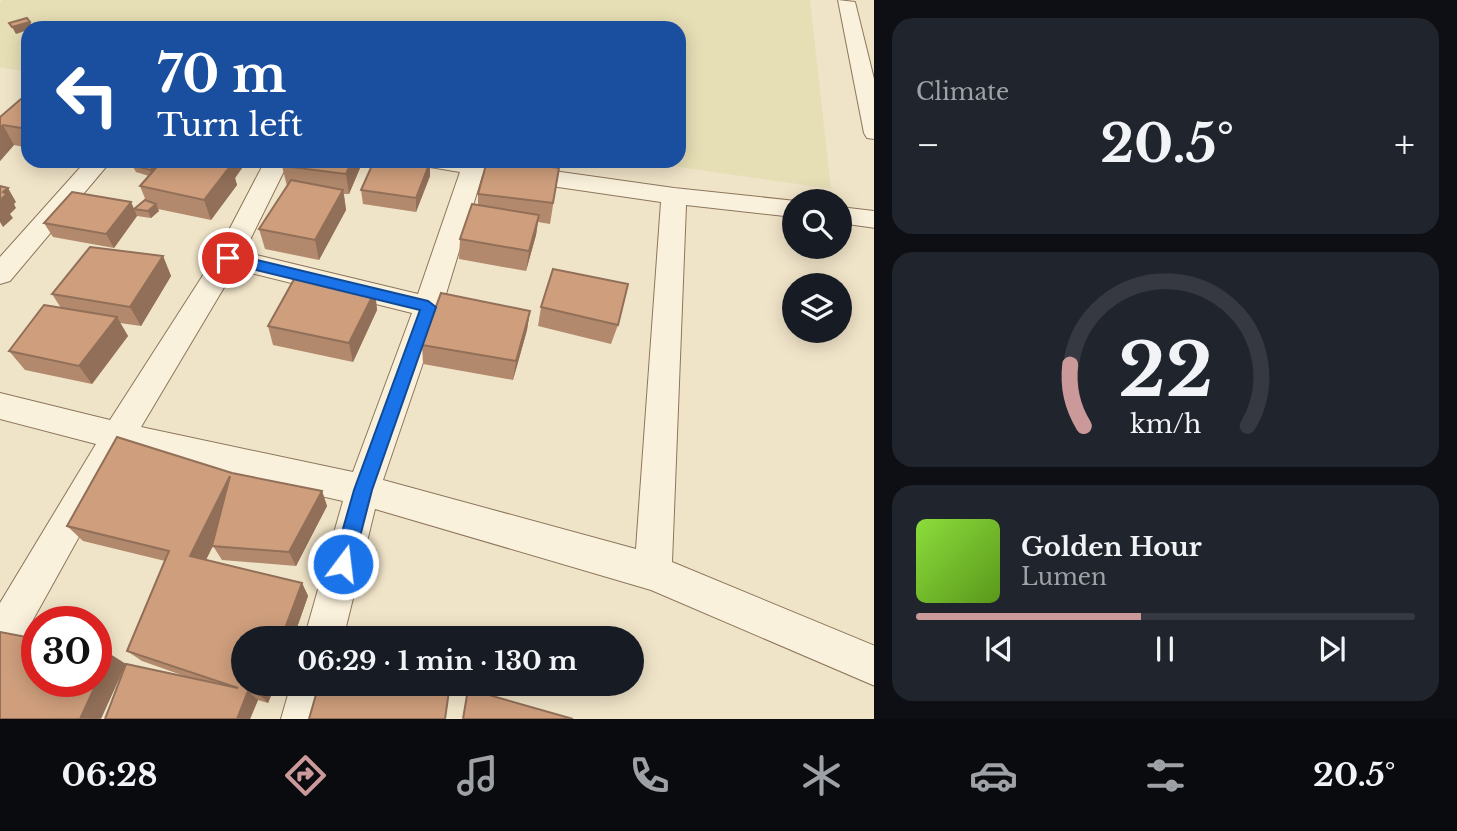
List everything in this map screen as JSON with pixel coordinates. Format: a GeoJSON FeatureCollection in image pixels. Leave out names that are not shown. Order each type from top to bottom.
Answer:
{"type":"FeatureCollection","features":[{"type":"Feature","properties":{"kind":"street"},"geometry":{"type":"LineString","coordinates":[[846,2],[874,133]]}},
{"type":"Feature","properties":{"kind":"street"},"geometry":{"type":"LineString","coordinates":[[0,274],[93,168]]}},
{"type":"Feature","properties":{"kind":"street"},"geometry":{"type":"LineString","coordinates":[[0,640],[118,436],[228,258],[273,168]]}},
{"type":"Feature","properties":{"kind":"street"},"geometry":{"type":"LineString","coordinates":[[326,626],[363,490],[428,307],[473,168]]}},
{"type":"Feature","properties":{"kind":"street"},"geometry":{"type":"LineString","coordinates":[[480,168],[674,196],[782,208]]}},
{"type":"Feature","properties":{"kind":"street"},"geometry":{"type":"LineString","coordinates":[[653,572],[674,196]]}},
{"type":"Feature","properties":{"kind":"street"},"geometry":{"type":"LineString","coordinates":[[852,216],[874,219]]}},
{"type":"Feature","properties":{"kind":"street"},"geometry":{"type":"LineString","coordinates":[[228,258],[428,307]]}},
{"type":"Feature","properties":{"kind":"street"},"geometry":{"type":"LineString","coordinates":[[0,406],[118,436],[363,490],[653,572],[874,666]]}},
{"type":"Feature","properties":{"kind":"street"},"geometry":{"type":"LineString","coordinates":[[302,719],[308,696]]}},
{"type":"Feature","properties":{"kind":"shaded area"},"geometry":{"type":"Polygon","coordinates":[[[3,0],[810,0],[831,189],[686,168],[686,21],[21,21],[21,71],[0,67],[0,2],[3,0]]]}},
{"type":"Feature","properties":{"kind":"building"},"geometry":{"type":"Polygon","coordinates":[[[27,18],[29,21],[21,21],[21,24],[12,27],[9,23],[27,18]]]}},
{"type":"Feature","properties":{"kind":"building"},"geometry":{"type":"Polygon","coordinates":[[[21,99],[21,128],[3,125],[0,128],[0,117],[21,99]]]}},
{"type":"Feature","properties":{"kind":"building"},"geometry":{"type":"Polygon","coordinates":[[[156,168],[229,168],[204,200],[140,186],[156,168]]]}},
{"type":"Feature","properties":{"kind":"building"},"geometry":{"type":"Polygon","coordinates":[[[298,168],[349,168],[346,174],[298,168]]]}},
{"type":"Feature","properties":{"kind":"building"},"geometry":{"type":"Polygon","coordinates":[[[371,168],[428,168],[416,198],[361,190],[371,168]]]}},
{"type":"Feature","properties":{"kind":"building"},"geometry":{"type":"Polygon","coordinates":[[[485,168],[559,168],[553,203],[478,194],[485,168]]]}},
{"type":"Feature","properties":{"kind":"building"},"geometry":{"type":"Polygon","coordinates":[[[291,180],[343,190],[315,240],[259,229],[291,180]]]}},
{"type":"Feature","properties":{"kind":"building"},"geometry":{"type":"Polygon","coordinates":[[[0,186],[8,188],[3,192],[7,194],[0,200],[0,186]]]}},
{"type":"Feature","properties":{"kind":"building"},"geometry":{"type":"Polygon","coordinates":[[[72,192],[131,202],[106,234],[44,223],[72,192]]]}},
{"type":"Feature","properties":{"kind":"building"},"geometry":{"type":"Polygon","coordinates":[[[145,200],[156,204],[148,211],[134,209],[145,200]]]}},
{"type":"Feature","properties":{"kind":"building"},"geometry":{"type":"Polygon","coordinates":[[[472,204],[539,215],[529,251],[460,239],[472,204]]]}},
{"type":"Feature","properties":{"kind":"building"},"geometry":{"type":"Polygon","coordinates":[[[90,247],[163,256],[130,307],[52,294],[90,247]]]}},
{"type":"Feature","properties":{"kind":"building"},"geometry":{"type":"Polygon","coordinates":[[[553,269],[628,284],[618,325],[541,307],[553,269]]]}},
{"type":"Feature","properties":{"kind":"building"},"geometry":{"type":"Polygon","coordinates":[[[297,274],[375,291],[349,343],[268,326],[297,274]]]}},
{"type":"Feature","properties":{"kind":"building"},"geometry":{"type":"Polygon","coordinates":[[[441,293],[530,311],[516,361],[422,345],[441,293]]]}},
{"type":"Feature","properties":{"kind":"building"},"geometry":{"type":"Polygon","coordinates":[[[44,305],[117,317],[79,366],[9,351],[44,305]]]}},
{"type":"Feature","properties":{"kind":"building"},"geometry":{"type":"Polygon","coordinates":[[[117,437],[232,473],[322,491],[289,552],[212,546],[230,476],[190,556],[302,583],[286,626],[231,626],[231,686],[127,651],[169,551],[67,526],[117,437]]]}},
{"type":"Feature","properties":{"kind":"building"},"geometry":{"type":"Polygon","coordinates":[[[0,632],[21,636],[21,697],[90,697],[80,719],[0,719],[0,632]]]}},
{"type":"Feature","properties":{"kind":"building"},"geometry":{"type":"Polygon","coordinates":[[[126,664],[231,686],[231,696],[246,696],[237,719],[105,719],[126,664]]]}},
{"type":"Feature","properties":{"kind":"building"},"geometry":{"type":"Polygon","coordinates":[[[316,696],[448,696],[445,719],[309,719],[316,696]]]}},
{"type":"Feature","properties":{"kind":"building"},"geometry":{"type":"Polygon","coordinates":[[[467,696],[492,696],[573,719],[463,719],[467,696]]]}},
{"type":"Feature","properties":{"kind":"route"},"geometry":{"type":"LineString","coordinates":[[228,258],[428,307],[363,490],[343,564]]}}]}
